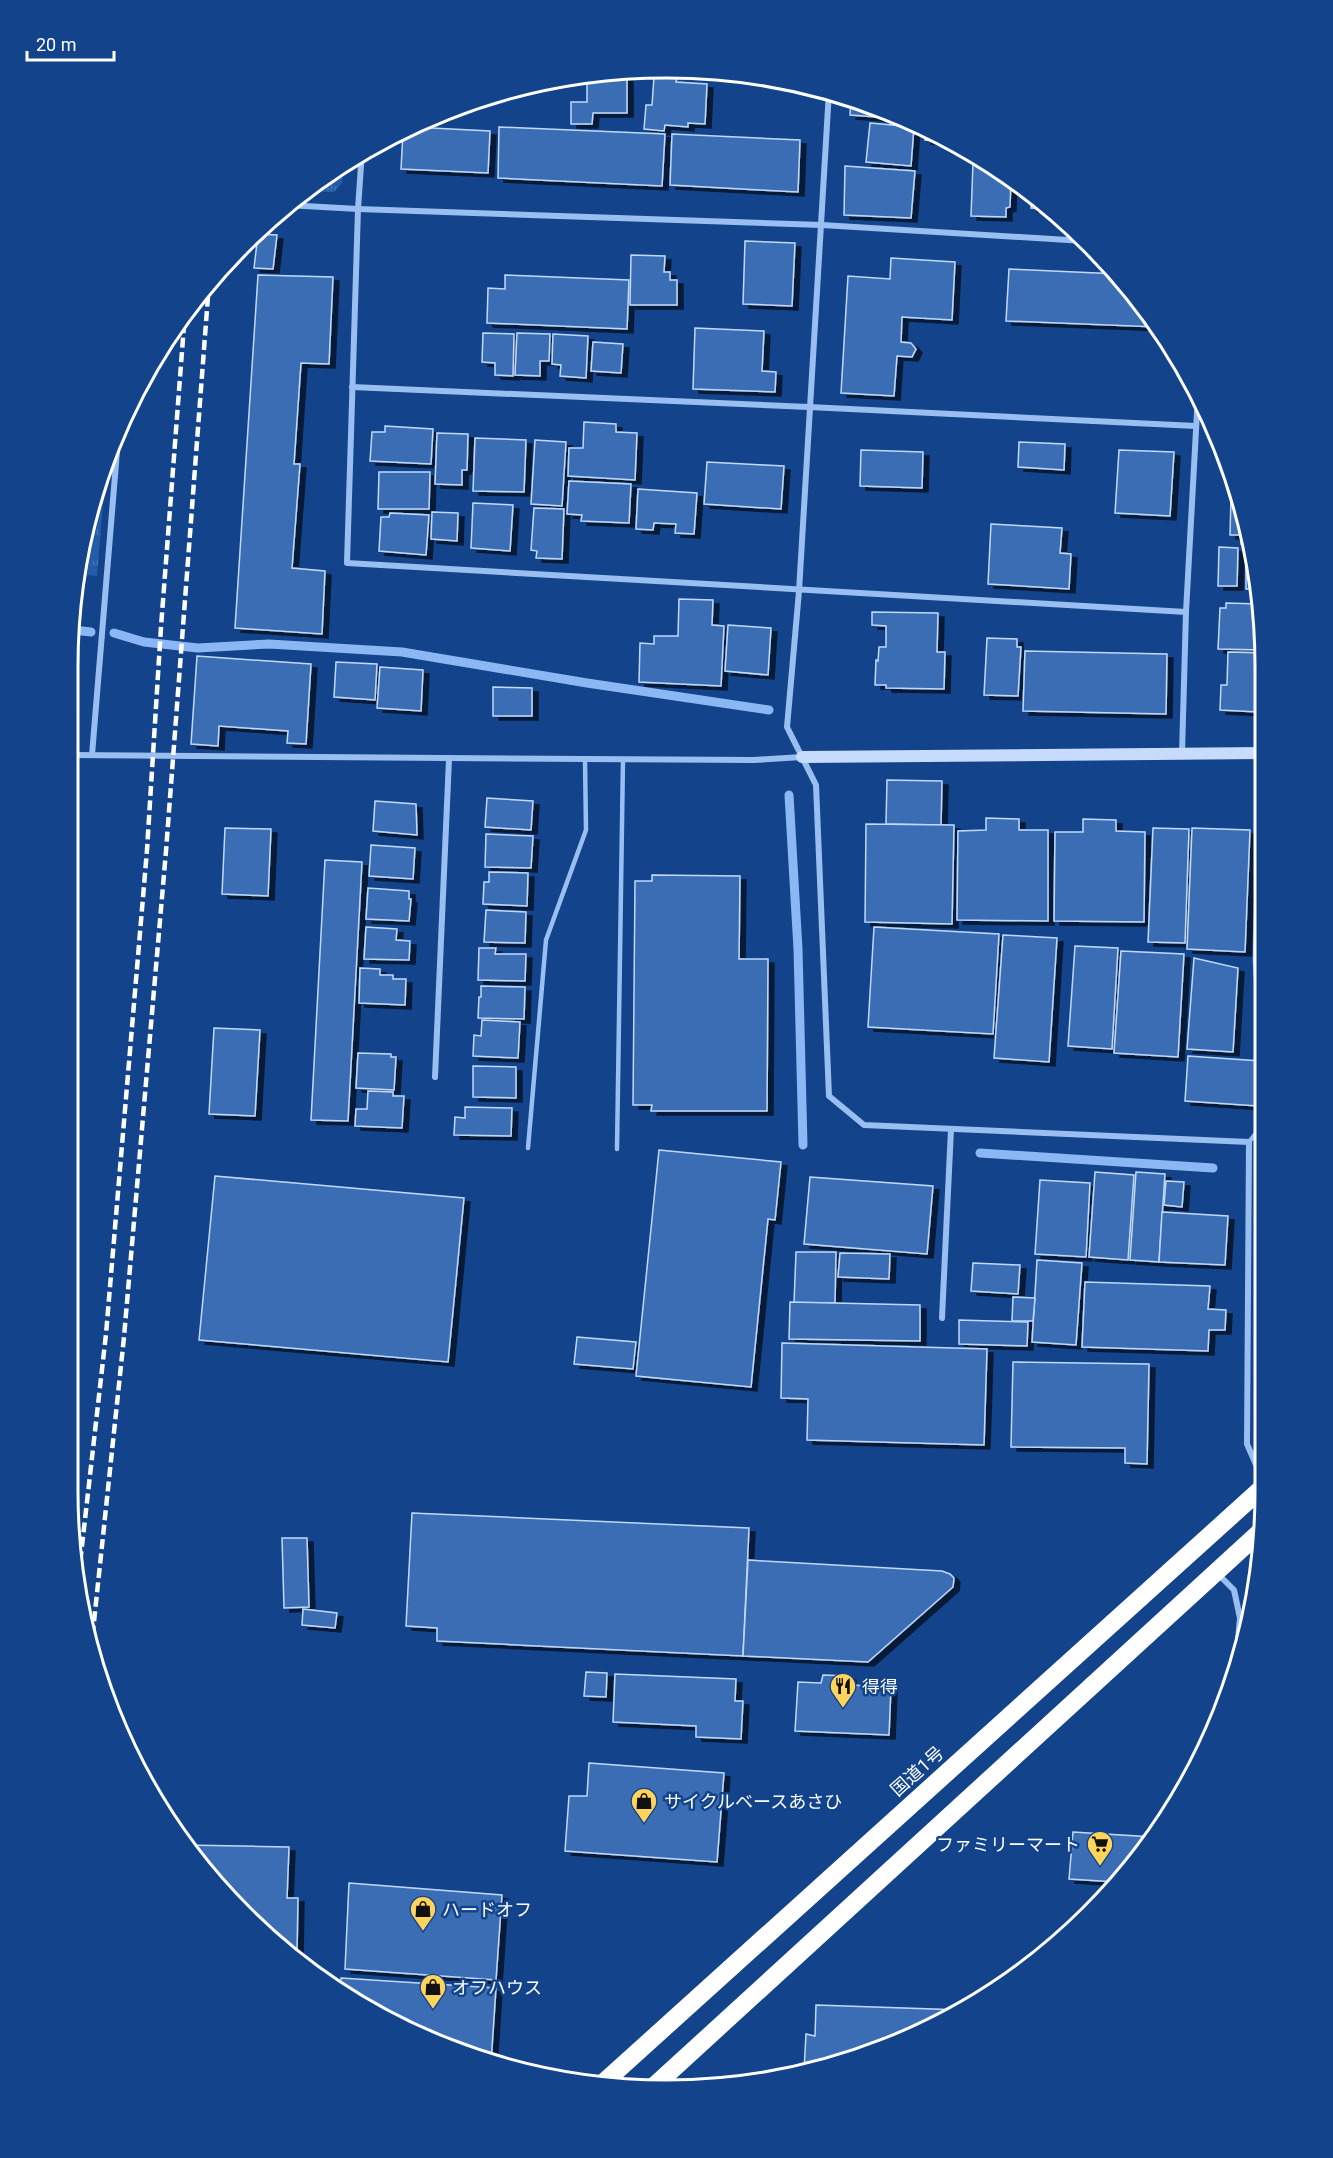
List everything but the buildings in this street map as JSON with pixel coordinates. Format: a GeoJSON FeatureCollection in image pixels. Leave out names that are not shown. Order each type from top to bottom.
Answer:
{"type":"FeatureCollection","features":[{"type":"Feature","properties":{"kind":"highway","name":"国道1号"},"geometry":{"type":"LineString","coordinates":[[610,2077],[1255,1494]]}},
{"type":"Feature","properties":{"kind":"highway"},"geometry":{"type":"LineString","coordinates":[[661,2080],[1253,1538]]}},
{"type":"Feature","properties":{"kind":"street"},"geometry":{"type":"LineString","coordinates":[[828,101],[799,591],[787,727],[816,785],[829,1096],[864,1125],[1249,1142],[1247,1444],[1255,1462]]}},
{"type":"Feature","properties":{"kind":"street"},"geometry":{"type":"LineString","coordinates":[[361,164],[347,563],[1186,612]]}},
{"type":"Feature","properties":{"kind":"street"},"geometry":{"type":"LineString","coordinates":[[301,206],[822,225],[1073,240]]}},
{"type":"Feature","properties":{"kind":"street"},"geometry":{"type":"LineString","coordinates":[[352,387],[1196,426]]}},
{"type":"Feature","properties":{"kind":"street"},"geometry":{"type":"LineString","coordinates":[[1182,753],[1186,612],[1196,411]]}},
{"type":"Feature","properties":{"kind":"street"},"geometry":{"type":"LineString","coordinates":[[92,755],[116,458]]}},
{"type":"Feature","properties":{"kind":"street"},"geometry":{"type":"LineString","coordinates":[[78,755],[754,760],[802,757],[1255,753]]}},
{"type":"Feature","properties":{"kind":"street"},"geometry":{"type":"LineString","coordinates":[[435,1077],[449,759]]}},
{"type":"Feature","properties":{"kind":"street"},"geometry":{"type":"LineString","coordinates":[[942,1318],[951,1129]]}},
{"type":"Feature","properties":{"kind":"street"},"geometry":{"type":"LineString","coordinates":[[1216,1572],[1234,1590],[1239,1618],[1238,1631]]}},
{"type":"Feature","properties":{"kind":"lane"},"geometry":{"type":"LineString","coordinates":[[528,1148],[546,940],[586,830],[585,759]]}},
{"type":"Feature","properties":{"kind":"lane"},"geometry":{"type":"LineString","coordinates":[[617,1149],[624,759]]}},
{"type":"Feature","properties":{"kind":"lane"},"geometry":{"type":"LineString","coordinates":[[1249,1142],[1255,1135]]}},
{"type":"Feature","properties":{"kind":"green space"},"geometry":{"type":"Polygon","coordinates":[[[343,175],[342,183],[334,192],[319,192],[343,175]]]}},
{"type":"Feature","properties":{"kind":"green space"},"geometry":{"type":"Polygon","coordinates":[[[104,495],[97,576],[85,575],[104,495]]]}},
{"type":"Feature","properties":{"kind":"waterway"},"geometry":{"type":"LineString","coordinates":[[79,631],[91,632]]}},
{"type":"Feature","properties":{"kind":"waterway"},"geometry":{"type":"LineString","coordinates":[[114,633],[144,642],[198,648],[269,644],[402,652],[769,710]]}},
{"type":"Feature","properties":{"kind":"waterway"},"geometry":{"type":"LineString","coordinates":[[789,795],[798,949],[803,1145]]}},
{"type":"Feature","properties":{"kind":"waterway"},"geometry":{"type":"LineString","coordinates":[[980,1153],[1213,1168]]}},
{"type":"Feature","properties":{"kind":"railway"},"geometry":{"type":"LineString","coordinates":[[94,1625],[124,1337],[166,851],[208,298]]}},
{"type":"Feature","properties":{"kind":"railway"},"geometry":{"type":"LineString","coordinates":[[81,1552],[106,1334],[147,850],[184,331]]}},
{"type":"Feature","properties":{"kind":"place","name":"得得"},"geometry":{"type":"Point","coordinates":[843,1709]}},
{"type":"Feature","properties":{"kind":"place","name":"サイクルベースあさひ"},"geometry":{"type":"Point","coordinates":[644,1824]}},
{"type":"Feature","properties":{"kind":"place","name":"ファミリーマート"},"geometry":{"type":"Point","coordinates":[1100,1867]}},
{"type":"Feature","properties":{"kind":"place","name":"ハードオフ"},"geometry":{"type":"Point","coordinates":[423,1932]}},
{"type":"Feature","properties":{"kind":"place","name":"オフハウス"},"geometry":{"type":"Point","coordinates":[433,2010]}}]}
